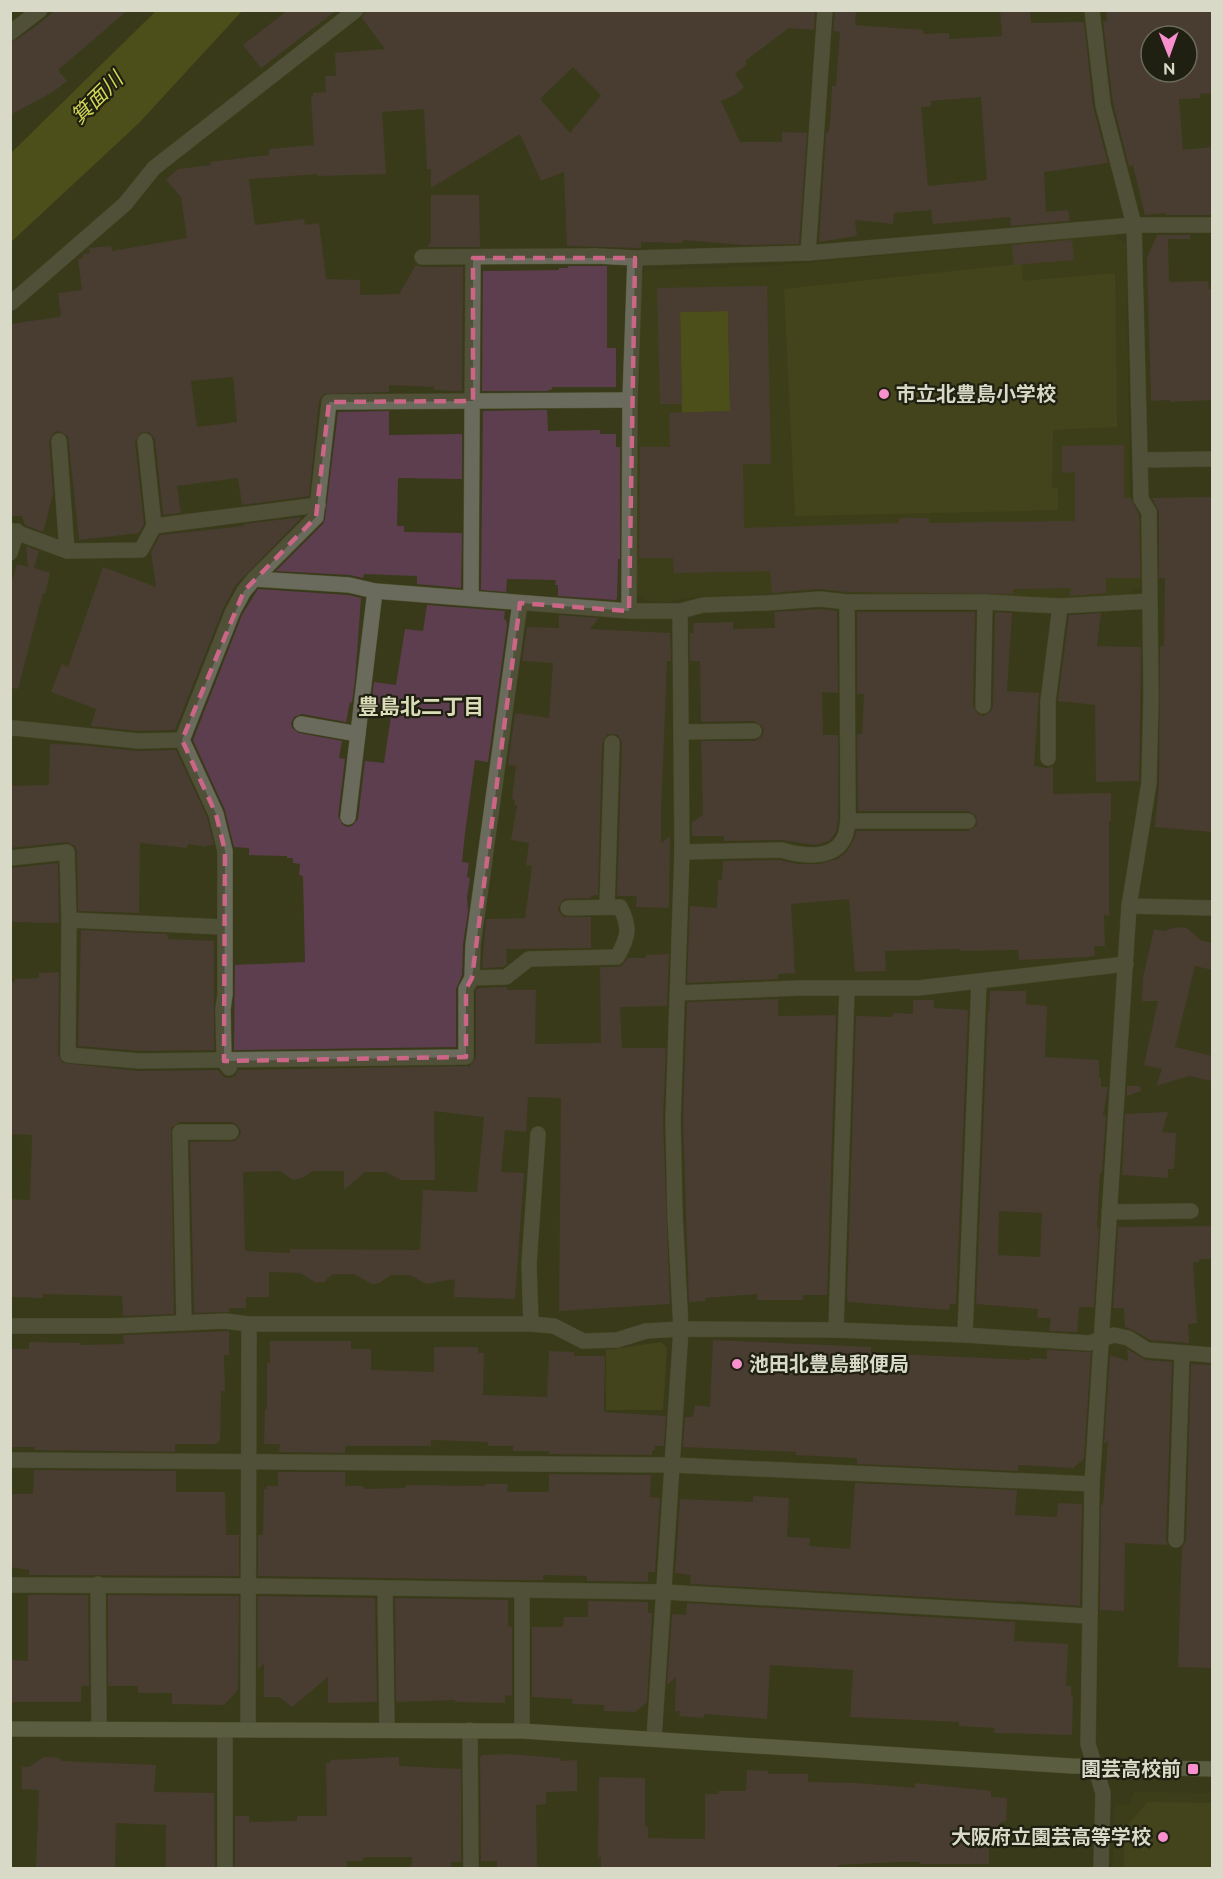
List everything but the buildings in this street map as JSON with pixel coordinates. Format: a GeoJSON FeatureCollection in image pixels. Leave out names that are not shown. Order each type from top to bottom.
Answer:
{"type":"FeatureCollection","features":[{"type":"Feature","properties":{"kind":"street"},"geometry":{"type":"LineString","coordinates":[[10,33],[40,10]]}},
{"type":"Feature","properties":{"kind":"street"},"geometry":{"type":"LineString","coordinates":[[12,303],[125,204],[154,168],[356,10]]}},
{"type":"Feature","properties":{"kind":"street"},"geometry":{"type":"LineString","coordinates":[[808,253],[825,10]]}},
{"type":"Feature","properties":{"kind":"street"},"geometry":{"type":"LineString","coordinates":[[1092,10],[1102,105],[1134,225],[1141,499],[1149,512],[1151,697],[1149,783],[1129,906],[1092,1484],[1088,1744],[1103,1793],[1101,1869]]}},
{"type":"Feature","properties":{"kind":"street"},"geometry":{"type":"LineString","coordinates":[[422,257],[597,256],[635,258],[808,253],[1134,225],[1212,225]]}},
{"type":"Feature","properties":{"kind":"street"},"geometry":{"type":"LineString","coordinates":[[471,598],[473,258]]}},
{"type":"Feature","properties":{"kind":"street"},"geometry":{"type":"LineString","coordinates":[[629,611],[630,400],[635,258]]}},
{"type":"Feature","properties":{"kind":"street"},"geometry":{"type":"LineString","coordinates":[[227,1065],[225,851],[216,814],[182,740],[233,611],[244,591],[316,517],[329,402],[630,400]]}},
{"type":"Feature","properties":{"kind":"street"},"geometry":{"type":"LineString","coordinates":[[59,441],[67,551]]}},
{"type":"Feature","properties":{"kind":"street"},"geometry":{"type":"LineString","coordinates":[[10,553],[14,530],[67,551],[141,550],[154,526],[145,441]]}},
{"type":"Feature","properties":{"kind":"street"},"geometry":{"type":"LineString","coordinates":[[1140,460],[1212,459]]}},
{"type":"Feature","properties":{"kind":"street"},"geometry":{"type":"LineString","coordinates":[[154,526],[318,505]]}},
{"type":"Feature","properties":{"kind":"street"},"geometry":{"type":"LineString","coordinates":[[254,579],[349,585],[375,591],[629,611],[680,611],[703,605],[820,599],[847,602],[985,602],[1060,606],[1150,601]]}},
{"type":"Feature","properties":{"kind":"street"},"geometry":{"type":"LineString","coordinates":[[348,817],[375,591]]}},
{"type":"Feature","properties":{"kind":"street"},"geometry":{"type":"LineString","coordinates":[[682,852],[781,850],[795,854],[824,854],[835,849],[845,836],[848,821],[847,602]]}},
{"type":"Feature","properties":{"kind":"street"},"geometry":{"type":"LineString","coordinates":[[983,706],[985,602]]}},
{"type":"Feature","properties":{"kind":"street"},"geometry":{"type":"LineString","coordinates":[[10,858],[67,852],[68,1055],[227,1065],[466,1057],[466,989],[472,978],[473,945],[520,603]]}},
{"type":"Feature","properties":{"kind":"street"},"geometry":{"type":"LineString","coordinates":[[1048,758],[1048,701],[1060,606]]}},
{"type":"Feature","properties":{"kind":"street"},"geometry":{"type":"LineString","coordinates":[[654,1739],[681,1329],[673,1119],[682,852],[680,611]]}},
{"type":"Feature","properties":{"kind":"street"},"geometry":{"type":"LineString","coordinates":[[301,724],[358,734]]}},
{"type":"Feature","properties":{"kind":"street"},"geometry":{"type":"LineString","coordinates":[[10,729],[138,741],[182,740]]}},
{"type":"Feature","properties":{"kind":"street"},"geometry":{"type":"LineString","coordinates":[[681,732],[754,731]]}},
{"type":"Feature","properties":{"kind":"street"},"geometry":{"type":"LineString","coordinates":[[607,907],[612,743]]}},
{"type":"Feature","properties":{"kind":"street"},"geometry":{"type":"LineString","coordinates":[[848,821],[968,821]]}},
{"type":"Feature","properties":{"kind":"street"},"geometry":{"type":"LineString","coordinates":[[1129,906],[1212,908]]}},
{"type":"Feature","properties":{"kind":"street"},"geometry":{"type":"LineString","coordinates":[[472,978],[506,977],[529,959],[617,957],[627,939],[627,919],[621,907],[568,908]]}},
{"type":"Feature","properties":{"kind":"street"},"geometry":{"type":"LineString","coordinates":[[69,920],[224,927]]}},
{"type":"Feature","properties":{"kind":"street"},"geometry":{"type":"LineString","coordinates":[[678,993],[800,988],[918,988],[1126,964]]}},
{"type":"Feature","properties":{"kind":"street"},"geometry":{"type":"LineString","coordinates":[[965,1335],[979,981]]}},
{"type":"Feature","properties":{"kind":"street"},"geometry":{"type":"LineString","coordinates":[[836,1330],[847,988]]}},
{"type":"Feature","properties":{"kind":"street"},"geometry":{"type":"LineString","coordinates":[[184,1322],[180,1132],[231,1132]]}},
{"type":"Feature","properties":{"kind":"street"},"geometry":{"type":"LineString","coordinates":[[531,1324],[530,1264],[538,1134]]}},
{"type":"Feature","properties":{"kind":"street"},"geometry":{"type":"LineString","coordinates":[[1109,1212],[1191,1211]]}},
{"type":"Feature","properties":{"kind":"street"},"geometry":{"type":"LineString","coordinates":[[10,1326],[114,1326],[225,1321],[249,1324],[531,1324],[554,1326],[583,1341],[617,1340],[646,1331],[681,1329],[836,1330],[1089,1343],[1114,1335],[1128,1338],[1147,1350],[1212,1355]]}},
{"type":"Feature","properties":{"kind":"street"},"geometry":{"type":"LineString","coordinates":[[248,1729],[249,1324]]}},
{"type":"Feature","properties":{"kind":"street"},"geometry":{"type":"LineString","coordinates":[[1176,1540],[1182,1354]]}},
{"type":"Feature","properties":{"kind":"street"},"geometry":{"type":"LineString","coordinates":[[10,1460],[672,1465],[1092,1484]]}},
{"type":"Feature","properties":{"kind":"street"},"geometry":{"type":"LineString","coordinates":[[10,1585],[98,1584],[664,1592],[1089,1616]]}},
{"type":"Feature","properties":{"kind":"street"},"geometry":{"type":"LineString","coordinates":[[98,1584],[99,1728]]}},
{"type":"Feature","properties":{"kind":"street"},"geometry":{"type":"LineString","coordinates":[[385,1589],[387,1729]]}},
{"type":"Feature","properties":{"kind":"street"},"geometry":{"type":"LineString","coordinates":[[522,1591],[522,1731]]}},
{"type":"Feature","properties":{"kind":"street"},"geometry":{"type":"LineString","coordinates":[[10,1729],[522,1731],[1096,1767],[1212,1769]]}},
{"type":"Feature","properties":{"kind":"street"},"geometry":{"type":"LineString","coordinates":[[225,1730],[225,1869]]}},
{"type":"Feature","properties":{"kind":"street"},"geometry":{"type":"LineString","coordinates":[[470,1730],[471,1869]]}},
{"type":"Feature","properties":{"kind":"highlighted area"},"geometry":{"type":"Polygon","coordinates":[[[473,258],[635,258],[629,611],[520,603],[472,978],[466,989],[466,1057],[224,1061],[225,851],[216,814],[182,740],[244,591],[316,517],[329,402],[473,401],[473,258]]]}},
{"type":"Feature","properties":{"kind":"shaded area","name":"市立北豊島小学校"},"geometry":{"type":"Polygon","coordinates":[[[1113,235],[1126,244],[1130,509],[1140,517],[1142,586],[1126,594],[1061,598],[956,594],[866,595],[817,589],[773,594],[701,596],[669,602],[645,601],[636,592],[641,279],[645,270],[769,266],[1113,235]]]}},
{"type":"Feature","properties":{"kind":"shaded area"},"geometry":{"type":"Polygon","coordinates":[[[1021,264],[1023,281],[1115,273],[1117,427],[1053,430],[1052,488],[1058,489],[1058,510],[795,516],[784,289],[1021,264]]]}},
{"type":"Feature","properties":{"kind":"shaded area"},"geometry":{"type":"Polygon","coordinates":[[[661,1342],[667,1348],[663,1410],[606,1410],[606,1350],[661,1342]]]}},
{"type":"Feature","properties":{"kind":"shaded area","name":"大阪府立園芸高等学校"},"geometry":{"type":"Polygon","coordinates":[[[1135,1792],[1212,1793],[1212,1868],[1113,1868],[1115,1804],[1128,1805],[1135,1792]]]}},
{"type":"Feature","properties":{"kind":"shaded area","name":"大阪府立園芸高等学校"},"geometry":{"type":"Polygon","coordinates":[[[1148,1802],[1212,1803],[1212,1868],[1124,1868],[1124,1829],[1148,1802]]]}},
{"type":"Feature","properties":{"kind":"water","name":"箕面川"},"geometry":{"type":"Polygon","coordinates":[[[156,11],[242,11],[139,123],[11,242],[11,153],[156,11]]]}},
{"type":"Feature","properties":{"kind":"water"},"geometry":{"type":"Polygon","coordinates":[[[728,311],[730,411],[682,413],[680,312],[728,311]]]}},
{"type":"Feature","properties":{"kind":"place","name":"市立北豊島小学校"},"geometry":{"type":"Point","coordinates":[884,394]}},
{"type":"Feature","properties":{"kind":"place","name":"池田北豊島郵便局"},"geometry":{"type":"Point","coordinates":[737,1364]}},
{"type":"Feature","properties":{"kind":"place","name":"園芸高校前"},"geometry":{"type":"Point","coordinates":[1193,1769]}},
{"type":"Feature","properties":{"kind":"place","name":"大阪府立園芸高等学校"},"geometry":{"type":"Point","coordinates":[1163,1837]}},
{"type":"Feature","properties":{"kind":"district","name":"豊島北二丁目"},"geometry":{"type":"Point","coordinates":[421,707]}}]}
